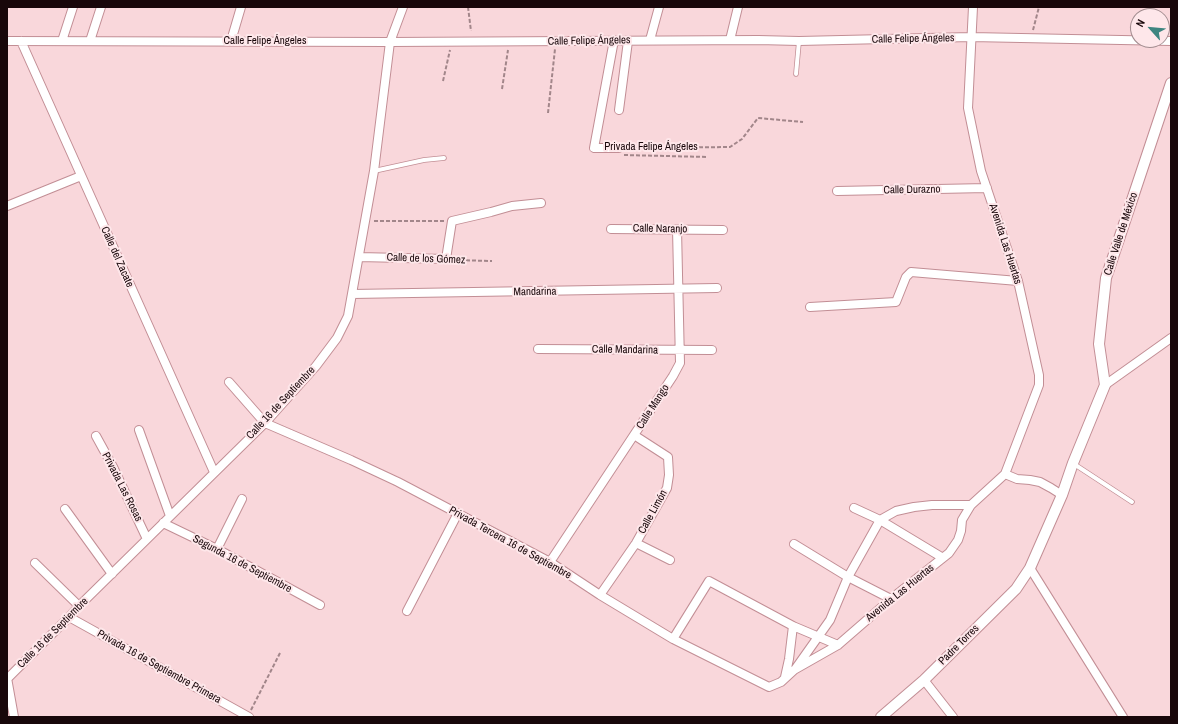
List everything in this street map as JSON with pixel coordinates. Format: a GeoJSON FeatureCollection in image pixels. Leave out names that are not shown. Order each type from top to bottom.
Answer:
{"type":"FeatureCollection","features":[{"type":"Feature","properties":{"kind":"street"},"geometry":{"type":"LineString","coordinates":[[62,41],[73,7]]}},
{"type":"Feature","properties":{"kind":"street"},"geometry":{"type":"LineString","coordinates":[[90,41],[101,7]]}},
{"type":"Feature","properties":{"kind":"street"},"geometry":{"type":"LineString","coordinates":[[231,41],[241,7]]}},
{"type":"Feature","properties":{"kind":"street","name":"Calle 16 de Septiembre"},"geometry":{"type":"LineString","coordinates":[[7,678],[69,617],[78,606],[265,423],[316,366],[337,338],[348,316],[374,171],[390,42],[403,7]]}},
{"type":"Feature","properties":{"kind":"street"},"geometry":{"type":"LineString","coordinates":[[650,40],[659,7]]}},
{"type":"Feature","properties":{"kind":"street"},"geometry":{"type":"LineString","coordinates":[[730,40],[738,7]]}},
{"type":"Feature","properties":{"kind":"street","name":"Avenida Las Huertas"},"geometry":{"type":"LineString","coordinates":[[769,687],[775,685],[794,670],[838,645],[891,598],[952,550],[961,531],[962,520],[971,505],[1005,474],[1039,385],[1039,375],[1018,282],[981,171],[968,108],[973,7]]}},
{"type":"Feature","properties":{"kind":"street","name":"Calle Felipe Ángeles"},"geometry":{"type":"LineString","coordinates":[[7,41],[799,41],[971,37],[1171,41]]}},
{"type":"Feature","properties":{"kind":"street","name":"Privada Felipe Ángeles"},"geometry":{"type":"LineString","coordinates":[[614,40],[594,148],[619,148]]}},
{"type":"Feature","properties":{"kind":"street","name":"Calle del Zacate"},"geometry":{"type":"LineString","coordinates":[[21,41],[214,472]]}},
{"type":"Feature","properties":{"kind":"street"},"geometry":{"type":"LineString","coordinates":[[619,110],[628,41]]}},
{"type":"Feature","properties":{"kind":"street","name":"Calle Valle de México"},"geometry":{"type":"LineString","coordinates":[[1105,385],[1099,344],[1106,278],[1171,83]]}},
{"type":"Feature","properties":{"kind":"street"},"geometry":{"type":"LineString","coordinates":[[7,206],[81,176]]}},
{"type":"Feature","properties":{"kind":"street","name":"Calle Durazno"},"geometry":{"type":"LineString","coordinates":[[837,191],[987,188]]}},
{"type":"Feature","properties":{"kind":"street"},"geometry":{"type":"LineString","coordinates":[[446,259],[452,221],[512,206],[541,203]]}},
{"type":"Feature","properties":{"kind":"street","name":"Calle Naranjo"},"geometry":{"type":"LineString","coordinates":[[611,229],[677,229],[699,231],[724,230]]}},
{"type":"Feature","properties":{"kind":"street","name":"Calle Mango"},"geometry":{"type":"LineString","coordinates":[[550,562],[673,376],[680,363],[677,229]]}},
{"type":"Feature","properties":{"kind":"street","name":"Calle de los Gómez"},"geometry":{"type":"LineString","coordinates":[[359,257],[446,259]]}},
{"type":"Feature","properties":{"kind":"street"},"geometry":{"type":"LineString","coordinates":[[810,307],[896,302],[906,277],[911,272],[1018,282]]}},
{"type":"Feature","properties":{"kind":"street","name":"Mandarina"},"geometry":{"type":"LineString","coordinates":[[352,294],[679,290],[717,288]]}},
{"type":"Feature","properties":{"kind":"street"},"geometry":{"type":"LineString","coordinates":[[1123,717],[1030,568],[1062,495],[1073,463],[1105,385],[1171,338]]}},
{"type":"Feature","properties":{"kind":"street","name":"Calle Mandarina"},"geometry":{"type":"LineString","coordinates":[[538,349],[712,350]]}},
{"type":"Feature","properties":{"kind":"street"},"geometry":{"type":"LineString","coordinates":[[229,382],[265,423]]}},
{"type":"Feature","properties":{"kind":"street","name":"Privada Tercera 16 de Septiembre"},"geometry":{"type":"LineString","coordinates":[[265,423],[351,460],[458,513],[550,562],[600,595],[673,639],[769,687]]}},
{"type":"Feature","properties":{"kind":"street"},"geometry":{"type":"LineString","coordinates":[[138,430],[170,516]]}},
{"type":"Feature","properties":{"kind":"street","name":"Calle Limón"},"geometry":{"type":"LineString","coordinates":[[600,595],[636,544],[667,488],[669,475],[668,457],[634,435]]}},
{"type":"Feature","properties":{"kind":"street","name":"Privada Las Rosas"},"geometry":{"type":"LineString","coordinates":[[96,436],[147,538]]}},
{"type":"Feature","properties":{"kind":"street"},"geometry":{"type":"LineString","coordinates":[[1005,474],[1017,479],[1040,482],[1062,495]]}},
{"type":"Feature","properties":{"kind":"street"},"geometry":{"type":"LineString","coordinates":[[217,550],[242,499]]}},
{"type":"Feature","properties":{"kind":"street"},"geometry":{"type":"LineString","coordinates":[[794,670],[830,620],[848,577],[880,520],[896,511],[914,507],[932,505],[971,505]]}},
{"type":"Feature","properties":{"kind":"street"},"geometry":{"type":"LineString","coordinates":[[854,508],[880,520],[943,558]]}},
{"type":"Feature","properties":{"kind":"street"},"geometry":{"type":"LineString","coordinates":[[65,509],[112,574]]}},
{"type":"Feature","properties":{"kind":"street"},"geometry":{"type":"LineString","coordinates":[[407,610],[458,513]]}},
{"type":"Feature","properties":{"kind":"street","name":"Segunda 16 de Septiembre"},"geometry":{"type":"LineString","coordinates":[[163,523],[320,605]]}},
{"type":"Feature","properties":{"kind":"street"},"geometry":{"type":"LineString","coordinates":[[636,544],[670,560]]}},
{"type":"Feature","properties":{"kind":"street"},"geometry":{"type":"LineString","coordinates":[[794,544],[848,577],[891,598]]}},
{"type":"Feature","properties":{"kind":"street"},"geometry":{"type":"LineString","coordinates":[[35,563],[78,606]]}},
{"type":"Feature","properties":{"kind":"street","name":"Padre Torres"},"geometry":{"type":"LineString","coordinates":[[881,717],[924,680],[1016,589],[1030,568]]}},
{"type":"Feature","properties":{"kind":"street"},"geometry":{"type":"LineString","coordinates":[[673,639],[709,582],[793,626],[838,645]]}},
{"type":"Feature","properties":{"kind":"street","name":"Privada 16 de Septiembre Primera"},"geometry":{"type":"LineString","coordinates":[[69,617],[249,717]]}},
{"type":"Feature","properties":{"kind":"street"},"geometry":{"type":"LineString","coordinates":[[785,678],[793,626]]}},
{"type":"Feature","properties":{"kind":"street"},"geometry":{"type":"LineString","coordinates":[[7,678],[14,717]]}},
{"type":"Feature","properties":{"kind":"street"},"geometry":{"type":"LineString","coordinates":[[924,680],[953,717]]}},
{"type":"Feature","properties":{"kind":"lane"},"geometry":{"type":"LineString","coordinates":[[796,74],[799,41]]}},
{"type":"Feature","properties":{"kind":"lane"},"geometry":{"type":"LineString","coordinates":[[374,171],[424,160],[444,158]]}},
{"type":"Feature","properties":{"kind":"lane"},"geometry":{"type":"LineString","coordinates":[[1073,463],[1132,502]]}},
{"type":"Feature","properties":{"kind":"path"},"geometry":{"type":"LineString","coordinates":[[468,7],[471,31]]}},
{"type":"Feature","properties":{"kind":"path"},"geometry":{"type":"LineString","coordinates":[[1031,39],[1039,7]]}},
{"type":"Feature","properties":{"kind":"path"},"geometry":{"type":"LineString","coordinates":[[443,81],[452,41]]}},
{"type":"Feature","properties":{"kind":"path"},"geometry":{"type":"LineString","coordinates":[[502,89],[509,41]]}},
{"type":"Feature","properties":{"kind":"path"},"geometry":{"type":"LineString","coordinates":[[548,113],[556,41]]}},
{"type":"Feature","properties":{"kind":"path","name":"Privada Felipe Ángeles"},"geometry":{"type":"LineString","coordinates":[[619,148],[730,147],[742,139],[758,118],[803,122]]}},
{"type":"Feature","properties":{"kind":"path"},"geometry":{"type":"LineString","coordinates":[[619,148],[620,154],[708,157]]}},
{"type":"Feature","properties":{"kind":"path"},"geometry":{"type":"LineString","coordinates":[[365,221],[452,221]]}},
{"type":"Feature","properties":{"kind":"path","name":"Calle de los Gómez"},"geometry":{"type":"LineString","coordinates":[[446,259],[492,261]]}},
{"type":"Feature","properties":{"kind":"path"},"geometry":{"type":"LineString","coordinates":[[249,717],[280,654]]}}]}
